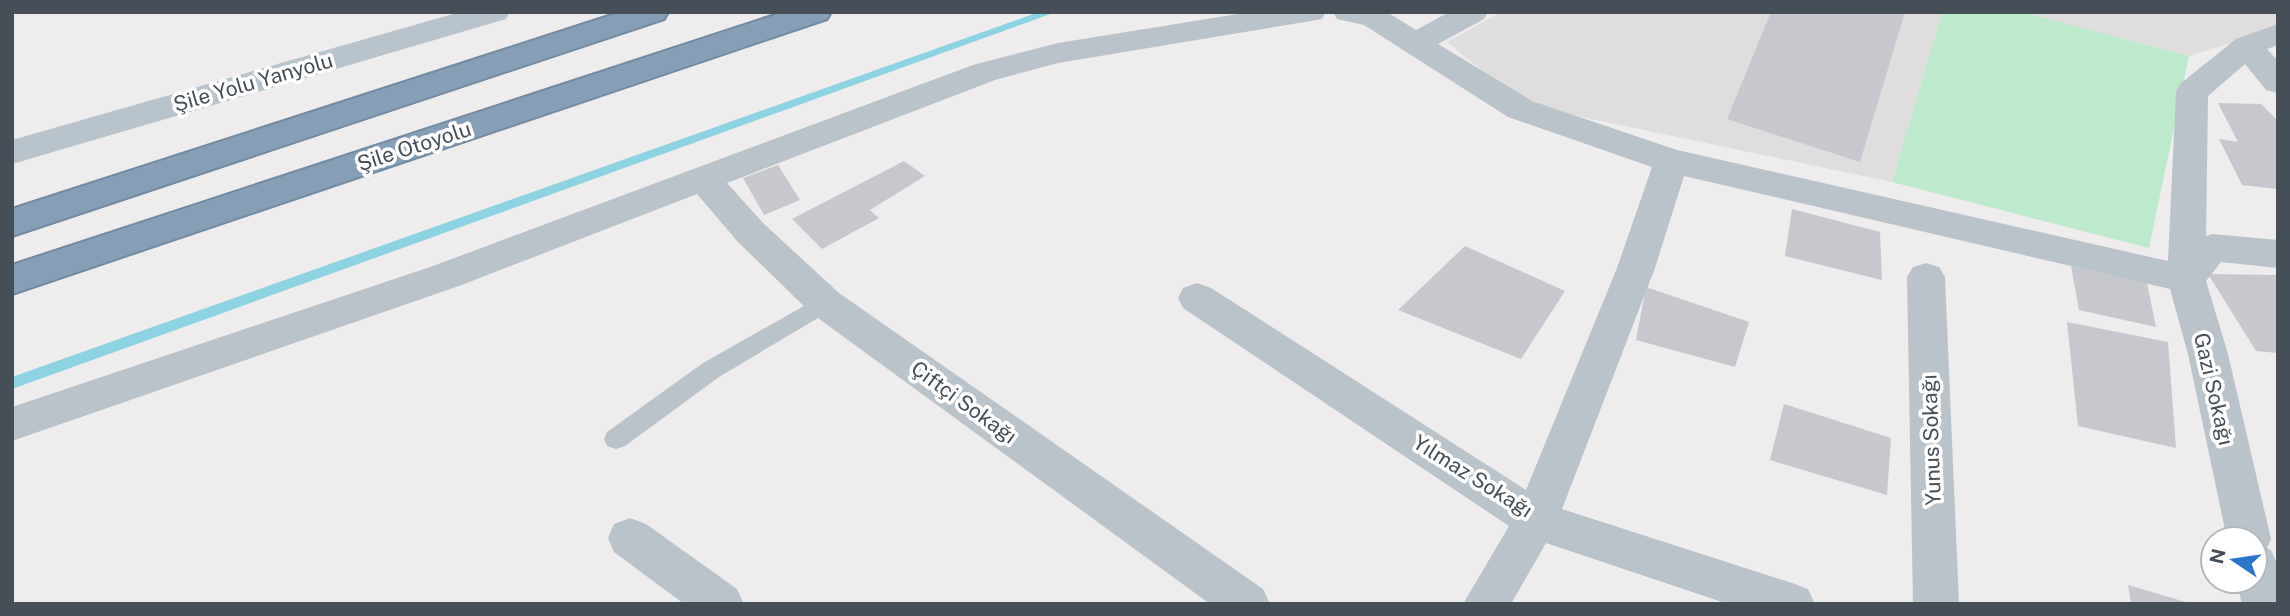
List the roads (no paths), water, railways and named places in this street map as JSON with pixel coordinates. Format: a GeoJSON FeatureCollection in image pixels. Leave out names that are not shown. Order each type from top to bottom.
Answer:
{"type":"FeatureCollection","features":[{"type":"Feature","properties":{"kind":"highway"},"geometry":{"type":"LineString","coordinates":[[12,223],[653,12]]}},
{"type":"Feature","properties":{"kind":"highway","name":"Şile Otoyolu"},"geometry":{"type":"LineString","coordinates":[[12,279],[816,12]]}},
{"type":"Feature","properties":{"kind":"main road","name":"Şile Yolu Yanyolu"},"geometry":{"type":"LineString","coordinates":[[12,152],[495,12]]}},
{"type":"Feature","properties":{"kind":"street"},"geometry":{"type":"LineString","coordinates":[[12,424],[446,276],[958,81],[1021,61],[1311,12]]}},
{"type":"Feature","properties":{"kind":"street"},"geometry":{"type":"LineString","coordinates":[[1348,12],[1374,18],[1520,109],[1671,161],[2186,279],[2213,248],[2278,254]]}},
{"type":"Feature","properties":{"kind":"street"},"geometry":{"type":"LineString","coordinates":[[1416,43],[1473,12]]}},
{"type":"Feature","properties":{"kind":"street"},"geometry":{"type":"LineString","coordinates":[[2262,40],[2278,82]]}},
{"type":"Feature","properties":{"kind":"street","name":"Gazi Sokağı"},"geometry":{"type":"LineString","coordinates":[[2246,525],[2208,354],[2186,279],[2192,92],[2262,40]]}},
{"type":"Feature","properties":{"kind":"street","name":"Yılmaz Sokağı"},"geometry":{"type":"LineString","coordinates":[[1197,298],[1536,520],[1636,268],[1671,161]]}},
{"type":"Feature","properties":{"kind":"street","name":"Çiftçi Sokağı"},"geometry":{"type":"LineString","coordinates":[[702,177],[751,233],[825,303],[1247,604]]}},
{"type":"Feature","properties":{"kind":"street","name":"Yunus Sokağı"},"geometry":{"type":"LineString","coordinates":[[1926,277],[1936,604]]}},
{"type":"Feature","properties":{"kind":"street"},"geometry":{"type":"LineString","coordinates":[[1486,604],[1536,520],[1792,604]]}},
{"type":"Feature","properties":{"kind":"street"},"geometry":{"type":"LineString","coordinates":[[630,538],[721,604]]}},
{"type":"Feature","properties":{"kind":"lane"},"geometry":{"type":"LineString","coordinates":[[616,439],[711,370],[825,303]]}},
{"type":"Feature","properties":{"kind":"waterway"},"geometry":{"type":"LineString","coordinates":[[12,383],[1051,12]]}}]}
